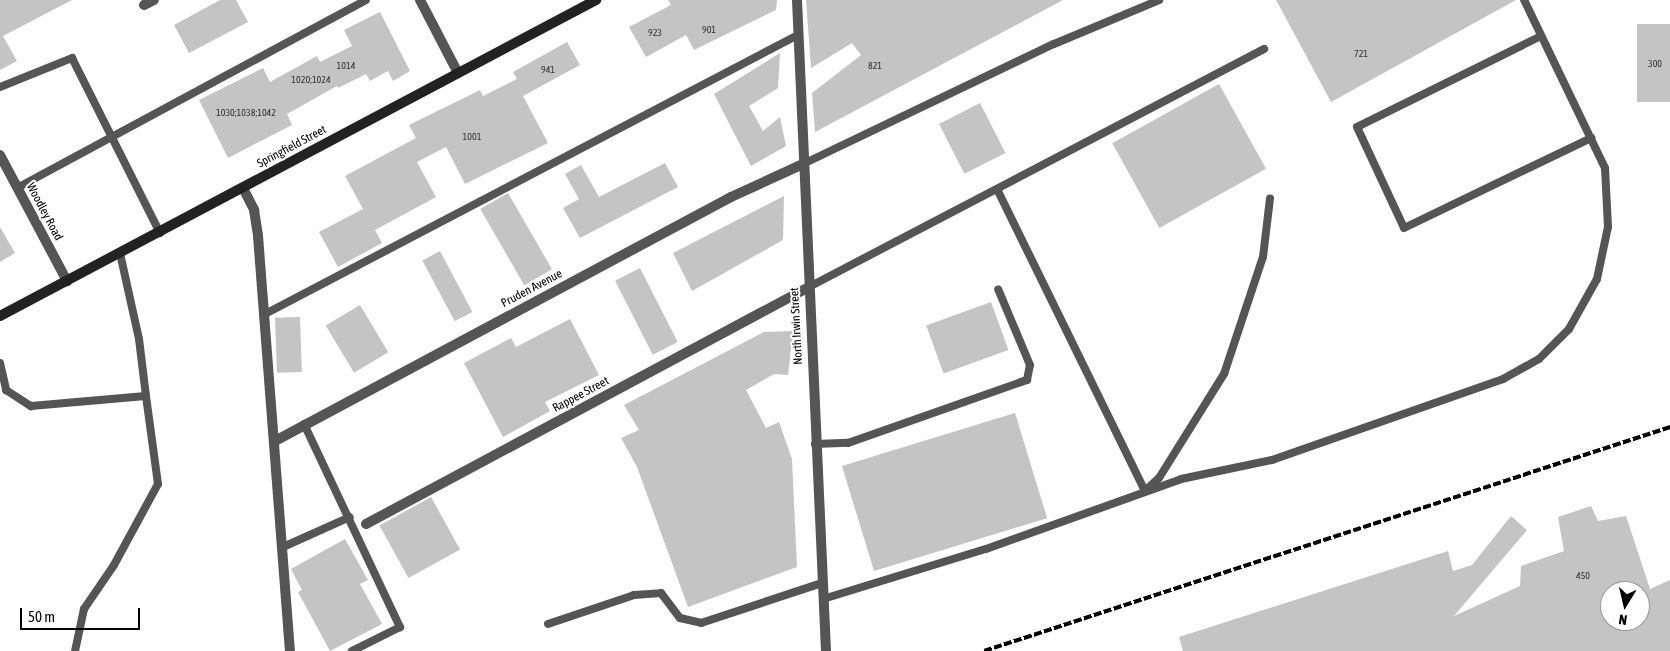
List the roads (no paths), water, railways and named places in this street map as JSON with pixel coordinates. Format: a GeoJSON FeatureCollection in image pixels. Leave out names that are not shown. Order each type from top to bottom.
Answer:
{"type":"FeatureCollection","features":[{"type":"Feature","properties":{"kind":"main road","name":"Springfield Street"},"geometry":{"type":"LineString","coordinates":[[0,316],[160,233],[596,0]]}},
{"type":"Feature","properties":{"kind":"street"},"geometry":{"type":"LineString","coordinates":[[144,5],[154,0]]}},
{"type":"Feature","properties":{"kind":"street"},"geometry":{"type":"LineString","coordinates":[[420,0],[458,73]]}},
{"type":"Feature","properties":{"kind":"street","name":"North Irwin Street"},"geometry":{"type":"LineString","coordinates":[[797,0],[807,288],[826,651]]}},
{"type":"Feature","properties":{"kind":"street","name":"Woodley Road"},"geometry":{"type":"LineString","coordinates":[[0,155],[67,281]]}},
{"type":"Feature","properties":{"kind":"street","name":"Pruden Avenue"},"geometry":{"type":"LineString","coordinates":[[275,441],[731,197],[803,164]]}},
{"type":"Feature","properties":{"kind":"street"},"geometry":{"type":"LineString","coordinates":[[243,188],[254,210],[265,314],[290,651]]}},
{"type":"Feature","properties":{"kind":"street","name":"Rappee Street"},"geometry":{"type":"LineString","coordinates":[[366,524],[807,288]]}},
{"type":"Feature","properties":{"kind":"lane"},"geometry":{"type":"LineString","coordinates":[[17,188],[366,0]]}},
{"type":"Feature","properties":{"kind":"lane"},"geometry":{"type":"LineString","coordinates":[[803,164],[1054,44],[1159,0]]}},
{"type":"Feature","properties":{"kind":"lane"},"geometry":{"type":"LineString","coordinates":[[823,599],[986,549],[1181,478],[1272,460],[1503,379],[1540,359],[1569,329],[1597,279],[1608,227],[1605,168],[1524,0]]}},
{"type":"Feature","properties":{"kind":"lane"},"geometry":{"type":"LineString","coordinates":[[265,314],[798,34]]}},
{"type":"Feature","properties":{"kind":"lane"},"geometry":{"type":"LineString","coordinates":[[1541,36],[1357,127],[1404,228],[1591,138]]}},
{"type":"Feature","properties":{"kind":"lane"},"geometry":{"type":"LineString","coordinates":[[807,288],[1264,48]]}},
{"type":"Feature","properties":{"kind":"lane"},"geometry":{"type":"LineString","coordinates":[[0,87],[72,58],[113,136],[160,233]]}},
{"type":"Feature","properties":{"kind":"lane"},"geometry":{"type":"LineString","coordinates":[[997,189],[1146,491]]}},
{"type":"Feature","properties":{"kind":"lane"},"geometry":{"type":"LineString","coordinates":[[1146,491],[1159,478],[1224,374],[1263,257],[1270,198]]}},
{"type":"Feature","properties":{"kind":"lane"},"geometry":{"type":"LineString","coordinates":[[75,651],[84,609],[114,565],[158,484],[140,339],[120,253]]}},
{"type":"Feature","properties":{"kind":"lane"},"geometry":{"type":"LineString","coordinates":[[816,444],[848,443],[1027,380],[1030,365],[998,289]]}},
{"type":"Feature","properties":{"kind":"lane"},"geometry":{"type":"LineString","coordinates":[[0,363],[6,390],[32,406],[146,396]]}},
{"type":"Feature","properties":{"kind":"lane"},"geometry":{"type":"LineString","coordinates":[[304,424],[350,517],[400,627],[352,651]]}},
{"type":"Feature","properties":{"kind":"lane"},"geometry":{"type":"LineString","coordinates":[[283,547],[350,517]]}},
{"type":"Feature","properties":{"kind":"lane"},"geometry":{"type":"LineString","coordinates":[[548,624],[634,595],[661,593],[680,618],[701,623],[822,583]]}},
{"type":"Feature","properties":{"kind":"railway"},"geometry":{"type":"LineString","coordinates":[[984,651],[1670,427]]}}]}
